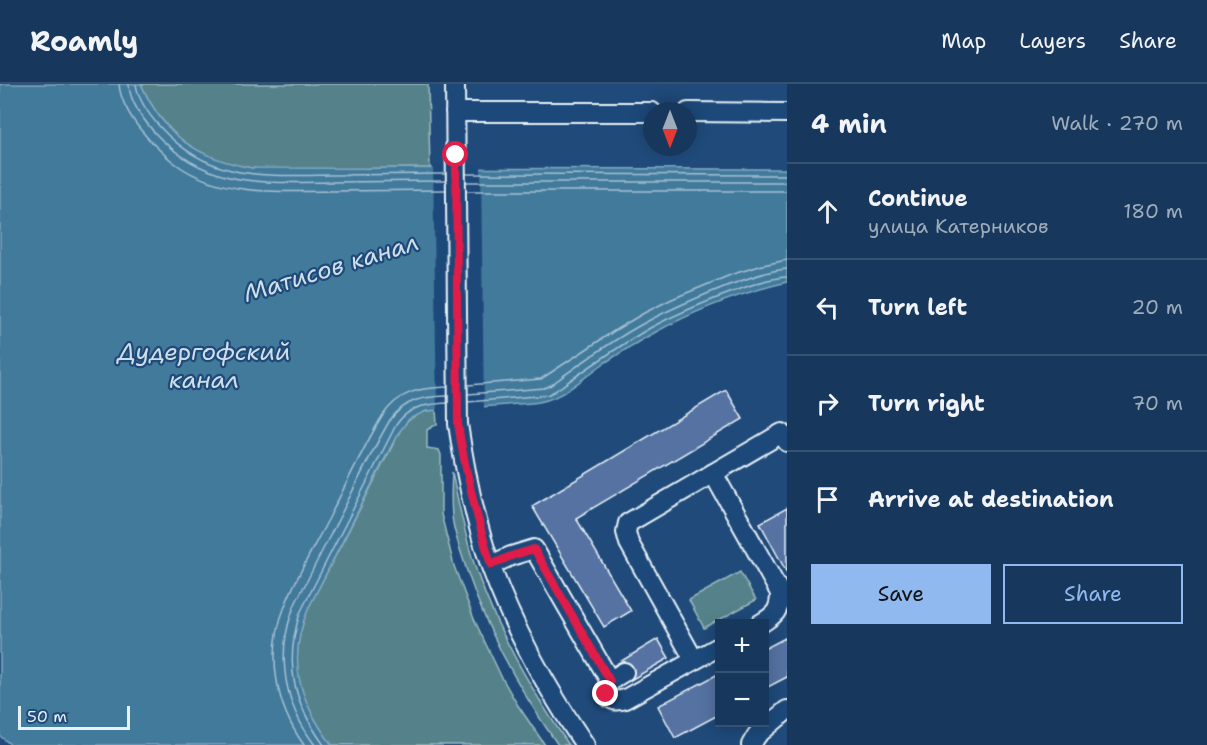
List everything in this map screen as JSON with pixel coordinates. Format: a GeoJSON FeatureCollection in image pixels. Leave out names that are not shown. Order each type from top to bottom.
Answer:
{"type":"FeatureCollection","features":[{"type":"Feature","properties":{"kind":"street"},"geometry":{"type":"LineString","coordinates":[[455,84],[458,424],[466,473],[491,565],[513,619],[536,666],[585,745]]}},
{"type":"Feature","properties":{"kind":"street"},"geometry":{"type":"LineString","coordinates":[[455,112],[643,112]]}},
{"type":"Feature","properties":{"kind":"street"},"geometry":{"type":"LineString","coordinates":[[697,112],[787,113]]}},
{"type":"Feature","properties":{"kind":"street"},"geometry":{"type":"LineString","coordinates":[[694,660],[629,543],[626,532],[628,523],[782,433],[787,442]]}},
{"type":"Feature","properties":{"kind":"street"},"geometry":{"type":"LineString","coordinates":[[713,473],[780,593],[780,604],[768,619]]}},
{"type":"Feature","properties":{"kind":"street"},"geometry":{"type":"LineString","coordinates":[[491,565],[534,549],[617,676],[606,688],[606,694],[611,700],[625,699],[715,649]]}},
{"type":"Feature","properties":{"kind":"street"},"geometry":{"type":"LineString","coordinates":[[751,745],[757,735],[787,710]]}},
{"type":"Feature","properties":{"kind":"green space"},"geometry":{"type":"Polygon","coordinates":[[[141,84],[428,84],[430,168],[279,170],[233,165],[215,159],[184,142],[160,117],[141,84]]]}},
{"type":"Feature","properties":{"kind":"green space"},"geometry":{"type":"Polygon","coordinates":[[[436,410],[437,424],[427,430],[427,448],[439,450],[441,455],[441,514],[454,566],[474,619],[501,676],[545,745],[332,745],[311,712],[304,696],[297,662],[302,626],[309,607],[401,429],[416,415],[436,410]]]}},
{"type":"Feature","properties":{"kind":"green space"},"geometry":{"type":"Polygon","coordinates":[[[452,472],[469,547],[490,607],[526,678],[569,745],[558,745],[544,725],[506,661],[475,594],[454,529],[451,504],[452,472]]]}},
{"type":"Feature","properties":{"kind":"green space"},"geometry":{"type":"Polygon","coordinates":[[[740,572],[756,600],[721,619],[715,619],[715,622],[704,628],[689,600],[740,572]]]}},
{"type":"Feature","properties":{"kind":"water","name":"Дудергофский канал"},"geometry":{"type":"Polygon","coordinates":[[[0,84],[141,84],[160,118],[185,142],[215,158],[252,168],[787,169],[787,282],[753,291],[686,317],[648,336],[603,364],[570,389],[552,398],[532,403],[426,411],[409,419],[397,435],[309,607],[302,626],[297,662],[304,696],[311,712],[332,745],[11,745],[0,736],[0,84]]]}},
{"type":"Feature","properties":{"kind":"pier"},"geometry":{"type":"Polygon","coordinates":[[[433,165],[481,165],[484,410],[437,413],[433,165]]]}},
{"type":"Feature","properties":{"kind":"building"},"geometry":{"type":"Polygon","coordinates":[[[726,390],[743,419],[576,518],[631,611],[604,627],[532,506],[726,390]]]}},
{"type":"Feature","properties":{"kind":"building"},"geometry":{"type":"Polygon","coordinates":[[[787,508],[787,573],[760,523],[787,508]]]}},
{"type":"Feature","properties":{"kind":"building"},"geometry":{"type":"Polygon","coordinates":[[[787,637],[787,677],[769,686],[769,673],[769,646],[787,637]]]}},
{"type":"Feature","properties":{"kind":"building"},"geometry":{"type":"Polygon","coordinates":[[[658,639],[669,658],[629,681],[618,663],[658,639]]]}},
{"type":"Feature","properties":{"kind":"building"},"geometry":{"type":"Polygon","coordinates":[[[715,676],[715,717],[675,738],[658,706],[715,676]]]}},
{"type":"Feature","properties":{"kind":"route"},"geometry":{"type":"LineString","coordinates":[[456,155],[458,424],[463,462],[483,538],[491,565],[534,549],[610,681],[606,694]]}},
{"type":"Feature","properties":{"kind":"water label","name":"Матисов канал"},"geometry":{"type":"Point","coordinates":[331,268]}}]}
